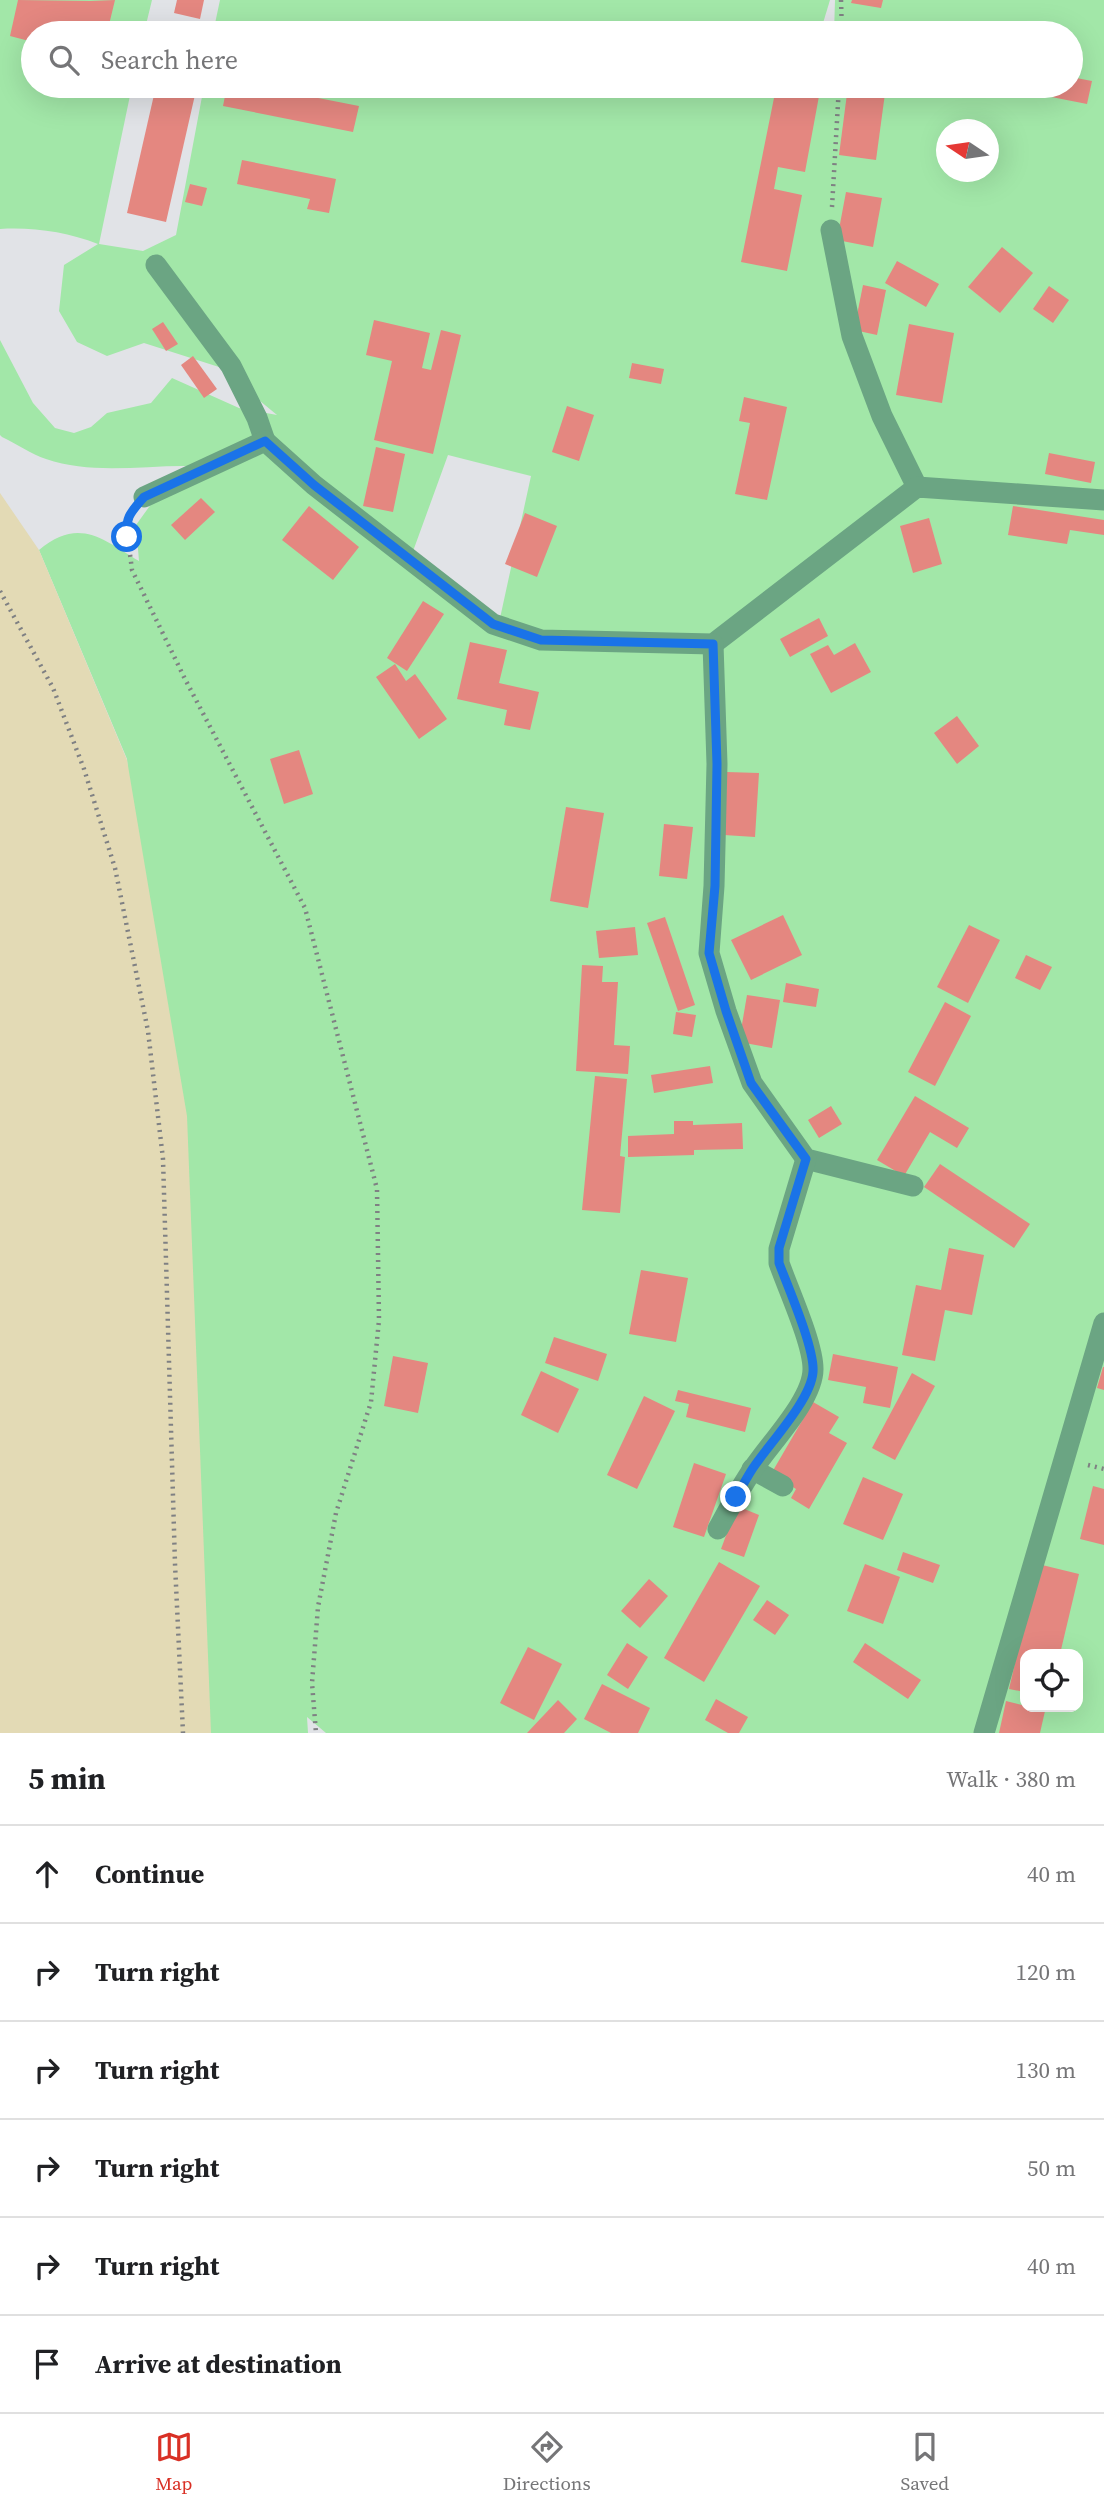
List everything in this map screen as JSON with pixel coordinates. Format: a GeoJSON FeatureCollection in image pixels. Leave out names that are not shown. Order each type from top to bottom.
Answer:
{"type":"FeatureCollection","features":[{"type":"Feature","properties":{"kind":"lane"},"geometry":{"type":"LineString","coordinates":[[831,230],[852,336],[881,416],[917,487]]}},
{"type":"Feature","properties":{"kind":"lane"},"geometry":{"type":"LineString","coordinates":[[156,265],[231,366],[257,418],[265,441],[314,485],[493,624],[541,640],[713,644],[917,487],[1104,500]]}},
{"type":"Feature","properties":{"kind":"lane"},"geometry":{"type":"LineString","coordinates":[[144,497],[265,441]]}},
{"type":"Feature","properties":{"kind":"lane"},"geometry":{"type":"LineString","coordinates":[[713,644],[717,764],[715,886],[709,953],[751,1083],[806,1159],[913,1186]]}},
{"type":"Feature","properties":{"kind":"lane"},"geometry":{"type":"LineString","coordinates":[[718,1529],[752,1469],[810,1387],[812,1355],[779,1263],[779,1248],[806,1159]]}},
{"type":"Feature","properties":{"kind":"lane"},"geometry":{"type":"LineString","coordinates":[[984,1733],[1104,1323]]}},
{"type":"Feature","properties":{"kind":"lane"},"geometry":{"type":"LineString","coordinates":[[752,1469],[783,1486]]}},
{"type":"Feature","properties":{"kind":"path"},"geometry":{"type":"LineString","coordinates":[[841,0],[842,21]]}},
{"type":"Feature","properties":{"kind":"path"},"geometry":{"type":"LineString","coordinates":[[831,230],[838,98]]}},
{"type":"Feature","properties":{"kind":"path"},"geometry":{"type":"LineString","coordinates":[[144,497],[125,523],[132,569],[185,679],[305,908],[377,1189],[379,1320],[371,1402],[336,1513],[318,1607],[312,1683],[316,1733]]}},
{"type":"Feature","properties":{"kind":"path"},"geometry":{"type":"LineString","coordinates":[[0,591],[53,688],[84,769],[115,868],[148,1031],[163,1159],[174,1550],[183,1733]]}},
{"type":"Feature","properties":{"kind":"green space"},"geometry":{"type":"Polygon","coordinates":[[[0,0],[152,0],[147,21],[21,21],[21,98],[129,98],[99,244],[143,251],[176,235],[202,98],[1083,98],[1083,21],[834,21],[835,0],[1104,0],[1104,1733],[326,1733],[307,1717],[308,1733],[198,1733],[127,759],[39,550],[66,535],[90,534],[139,561],[136,525],[157,496],[191,466],[81,467],[46,459],[2,437],[0,340],[33,403],[55,428],[74,433],[91,427],[107,413],[151,403],[172,378],[239,408],[277,415],[219,367],[144,343],[107,356],[77,342],[59,311],[64,265],[98,244],[50,231],[0,229],[0,0]],[[448,455],[408,565],[497,632],[531,476],[448,455]]]}},
{"type":"Feature","properties":{"kind":"green space"},"geometry":{"type":"Polygon","coordinates":[[[220,0],[830,0],[824,21],[216,21],[220,0]]]}},
{"type":"Feature","properties":{"kind":"sand"},"geometry":{"type":"Polygon","coordinates":[[[0,493],[39,550],[127,760],[187,1116],[211,1733],[0,1733],[0,493]]]}},
{"type":"Feature","properties":{"kind":"building"},"geometry":{"type":"Polygon","coordinates":[[[18,0],[115,0],[110,21],[21,21],[21,39],[10,36],[18,0]]]}},
{"type":"Feature","properties":{"kind":"building"},"geometry":{"type":"Polygon","coordinates":[[[177,0],[204,0],[200,19],[174,13],[177,0]]]}},
{"type":"Feature","properties":{"kind":"building"},"geometry":{"type":"Polygon","coordinates":[[[852,0],[883,0],[881,8],[851,3],[852,0]]]}},
{"type":"Feature","properties":{"kind":"building"},"geometry":{"type":"Polygon","coordinates":[[[1083,79],[1092,81],[1087,104],[1057,98],[1083,98],[1083,79]]]}},
{"type":"Feature","properties":{"kind":"building"},"geometry":{"type":"Polygon","coordinates":[[[153,98],[194,98],[166,222],[127,213],[153,98]]]}},
{"type":"Feature","properties":{"kind":"building"},"geometry":{"type":"Polygon","coordinates":[[[225,98],[318,98],[359,106],[353,132],[223,106],[225,98]]]}},
{"type":"Feature","properties":{"kind":"building"},"geometry":{"type":"Polygon","coordinates":[[[774,98],[819,98],[805,172],[778,167],[774,189],[802,195],[787,271],[741,262],[774,98]]]}},
{"type":"Feature","properties":{"kind":"building"},"geometry":{"type":"Polygon","coordinates":[[[846,98],[884,98],[876,160],[839,155],[846,98]]]}},
{"type":"Feature","properties":{"kind":"building"},"geometry":{"type":"Polygon","coordinates":[[[242,160],[336,179],[329,213],[307,209],[310,199],[237,184],[242,160]]]}},
{"type":"Feature","properties":{"kind":"building"},"geometry":{"type":"Polygon","coordinates":[[[190,184],[207,188],[202,206],[185,202],[190,184]]]}},
{"type":"Feature","properties":{"kind":"building"},"geometry":{"type":"Polygon","coordinates":[[[846,192],[882,198],[873,247],[837,240],[846,192]]]}},
{"type":"Feature","properties":{"kind":"building"},"geometry":{"type":"Polygon","coordinates":[[[1002,247],[1033,273],[1000,313],[968,287],[1002,247]]]}},
{"type":"Feature","properties":{"kind":"building"},"geometry":{"type":"Polygon","coordinates":[[[897,261],[939,284],[926,307],[885,283],[897,261]]]}},
{"type":"Feature","properties":{"kind":"building"},"geometry":{"type":"Polygon","coordinates":[[[863,285],[886,290],[877,335],[854,330],[863,285]]]}},
{"type":"Feature","properties":{"kind":"building"},"geometry":{"type":"Polygon","coordinates":[[[1049,286],[1069,300],[1053,323],[1033,309],[1049,286]]]}},
{"type":"Feature","properties":{"kind":"building"},"geometry":{"type":"Polygon","coordinates":[[[374,320],[430,333],[422,368],[431,370],[441,330],[461,335],[433,454],[374,440],[392,361],[366,355],[374,320]]]}},
{"type":"Feature","properties":{"kind":"building"},"geometry":{"type":"Polygon","coordinates":[[[163,322],[178,344],[166,351],[152,329],[163,322]]]}},
{"type":"Feature","properties":{"kind":"building"},"geometry":{"type":"Polygon","coordinates":[[[909,324],[954,333],[942,403],[896,395],[909,324]]]}},
{"type":"Feature","properties":{"kind":"building"},"geometry":{"type":"Polygon","coordinates":[[[193,356],[217,389],[204,398],[181,365],[193,356]]]}},
{"type":"Feature","properties":{"kind":"building"},"geometry":{"type":"Polygon","coordinates":[[[632,363],[664,369],[661,384],[629,378],[632,363]]]}},
{"type":"Feature","properties":{"kind":"building"},"geometry":{"type":"Polygon","coordinates":[[[744,397],[787,407],[767,500],[735,494],[750,423],[739,421],[744,397]]]}},
{"type":"Feature","properties":{"kind":"building"},"geometry":{"type":"Polygon","coordinates":[[[567,406],[594,415],[579,461],[552,452],[567,406]]]}},
{"type":"Feature","properties":{"kind":"building"},"geometry":{"type":"Polygon","coordinates":[[[376,447],[405,454],[393,512],[363,506],[376,447]]]}},
{"type":"Feature","properties":{"kind":"building"},"geometry":{"type":"Polygon","coordinates":[[[1049,453],[1095,462],[1091,483],[1045,474],[1049,453]]]}},
{"type":"Feature","properties":{"kind":"building"},"geometry":{"type":"Polygon","coordinates":[[[201,498],[215,512],[185,540],[171,525],[201,498]]]}},
{"type":"Feature","properties":{"kind":"building"},"geometry":{"type":"Polygon","coordinates":[[[309,506],[359,547],[333,580],[282,540],[309,506]]]}},
{"type":"Feature","properties":{"kind":"building"},"geometry":{"type":"Polygon","coordinates":[[[1013,506],[1104,520],[1104,535],[1070,530],[1067,544],[1008,535],[1013,506]]]}},
{"type":"Feature","properties":{"kind":"building"},"geometry":{"type":"Polygon","coordinates":[[[525,513],[557,526],[537,577],[505,564],[525,513]]]}},
{"type":"Feature","properties":{"kind":"building"},"geometry":{"type":"Polygon","coordinates":[[[929,518],[942,564],[913,573],[900,526],[929,518]]]}},
{"type":"Feature","properties":{"kind":"building"},"geometry":{"type":"Polygon","coordinates":[[[423,601],[444,614],[407,671],[387,658],[423,601]]]}},
{"type":"Feature","properties":{"kind":"building"},"geometry":{"type":"Polygon","coordinates":[[[819,618],[828,636],[790,657],[780,639],[819,618]]]}},
{"type":"Feature","properties":{"kind":"building"},"geometry":{"type":"Polygon","coordinates":[[[470,642],[507,650],[499,683],[539,692],[530,730],[504,725],[507,710],[457,699],[470,642]]]}},
{"type":"Feature","properties":{"kind":"building"},"geometry":{"type":"Polygon","coordinates":[[[855,643],[871,672],[831,693],[810,654],[828,645],[834,655],[855,643]]]}},
{"type":"Feature","properties":{"kind":"building"},"geometry":{"type":"Polygon","coordinates":[[[395,664],[406,681],[415,674],[447,719],[419,739],[376,677],[395,664]]]}},
{"type":"Feature","properties":{"kind":"building"},"geometry":{"type":"Polygon","coordinates":[[[957,716],[979,746],[957,764],[934,733],[957,716]]]}},
{"type":"Feature","properties":{"kind":"building"},"geometry":{"type":"Polygon","coordinates":[[[299,750],[313,794],[284,804],[270,759],[299,750]]]}},
{"type":"Feature","properties":{"kind":"building"},"geometry":{"type":"Polygon","coordinates":[[[727,772],[759,773],[755,837],[724,835],[727,772]]]}},
{"type":"Feature","properties":{"kind":"building"},"geometry":{"type":"Polygon","coordinates":[[[566,807],[604,813],[588,908],[550,901],[566,807]]]}},
{"type":"Feature","properties":{"kind":"building"},"geometry":{"type":"Polygon","coordinates":[[[664,824],[693,827],[687,879],[659,876],[664,824]]]}},
{"type":"Feature","properties":{"kind":"building"},"geometry":{"type":"Polygon","coordinates":[[[783,915],[802,955],[751,980],[731,940],[783,915]]]}},
{"type":"Feature","properties":{"kind":"building"},"geometry":{"type":"Polygon","coordinates":[[[665,917],[695,1005],[678,1011],[647,923],[665,917]]]}},
{"type":"Feature","properties":{"kind":"building"},"geometry":{"type":"Polygon","coordinates":[[[969,925],[1000,940],[968,1003],[937,987],[969,925]]]}},
{"type":"Feature","properties":{"kind":"building"},"geometry":{"type":"Polygon","coordinates":[[[635,927],[638,955],[599,958],[596,931],[635,927]]]}},
{"type":"Feature","properties":{"kind":"building"},"geometry":{"type":"Polygon","coordinates":[[[1026,955],[1052,967],[1040,990],[1015,978],[1026,955]]]}},
{"type":"Feature","properties":{"kind":"building"},"geometry":{"type":"Polygon","coordinates":[[[582,965],[603,966],[602,982],[618,982],[614,1045],[630,1046],[628,1074],[576,1071],[582,965]]]}},
{"type":"Feature","properties":{"kind":"building"},"geometry":{"type":"Polygon","coordinates":[[[786,983],[819,989],[816,1007],[783,1002],[786,983]]]}},
{"type":"Feature","properties":{"kind":"building"},"geometry":{"type":"Polygon","coordinates":[[[747,995],[780,1000],[772,1048],[739,1042],[747,995]]]}},
{"type":"Feature","properties":{"kind":"building"},"geometry":{"type":"Polygon","coordinates":[[[945,1002],[971,1016],[935,1086],[908,1072],[945,1002]]]}},
{"type":"Feature","properties":{"kind":"building"},"geometry":{"type":"Polygon","coordinates":[[[676,1012],[696,1015],[692,1037],[673,1034],[676,1012]]]}},
{"type":"Feature","properties":{"kind":"building"},"geometry":{"type":"Polygon","coordinates":[[[710,1066],[713,1083],[654,1093],[651,1075],[710,1066]]]}},
{"type":"Feature","properties":{"kind":"building"},"geometry":{"type":"Polygon","coordinates":[[[595,1076],[627,1079],[620,1156],[625,1157],[620,1213],[582,1210],[595,1076]]]}},
{"type":"Feature","properties":{"kind":"building"},"geometry":{"type":"Polygon","coordinates":[[[915,1096],[969,1128],[957,1148],[930,1132],[904,1176],[877,1160],[915,1096]]]}},
{"type":"Feature","properties":{"kind":"building"},"geometry":{"type":"Polygon","coordinates":[[[831,1106],[842,1124],[819,1138],[808,1120],[831,1106]]]}},
{"type":"Feature","properties":{"kind":"building"},"geometry":{"type":"Polygon","coordinates":[[[674,1121],[693,1121],[693,1125],[742,1123],[743,1149],[694,1150],[694,1155],[628,1157],[628,1136],[674,1134],[674,1121]]]}},
{"type":"Feature","properties":{"kind":"building"},"geometry":{"type":"Polygon","coordinates":[[[940,1164],[1030,1224],[1014,1248],[924,1187],[940,1164]]]}},
{"type":"Feature","properties":{"kind":"building"},"geometry":{"type":"Polygon","coordinates":[[[949,1248],[984,1255],[972,1315],[945,1310],[935,1361],[902,1355],[916,1285],[941,1290],[949,1248]]]}},
{"type":"Feature","properties":{"kind":"building"},"geometry":{"type":"Polygon","coordinates":[[[641,1270],[688,1278],[676,1342],[629,1334],[641,1270]]]}},
{"type":"Feature","properties":{"kind":"building"},"geometry":{"type":"Polygon","coordinates":[[[554,1337],[607,1354],[598,1381],[545,1363],[554,1337]]]}},
{"type":"Feature","properties":{"kind":"building"},"geometry":{"type":"Polygon","coordinates":[[[833,1354],[898,1367],[890,1408],[863,1403],[866,1387],[828,1380],[833,1354]]]}},
{"type":"Feature","properties":{"kind":"building"},"geometry":{"type":"Polygon","coordinates":[[[393,1356],[428,1363],[418,1413],[384,1406],[393,1356]]]}},
{"type":"Feature","properties":{"kind":"building"},"geometry":{"type":"Polygon","coordinates":[[[1104,1367],[1104,1390],[1097,1388],[1104,1367]]]}},
{"type":"Feature","properties":{"kind":"building"},"geometry":{"type":"Polygon","coordinates":[[[541,1371],[579,1389],[558,1433],[521,1415],[541,1371]]]}},
{"type":"Feature","properties":{"kind":"building"},"geometry":{"type":"Polygon","coordinates":[[[912,1373],[935,1386],[895,1460],[872,1448],[912,1373]]]}},
{"type":"Feature","properties":{"kind":"building"},"geometry":{"type":"Polygon","coordinates":[[[678,1390],[751,1408],[745,1432],[686,1417],[689,1404],[675,1401],[678,1390]]]}},
{"type":"Feature","properties":{"kind":"building"},"geometry":{"type":"Polygon","coordinates":[[[644,1396],[675,1411],[637,1489],[607,1475],[644,1396]]]}},
{"type":"Feature","properties":{"kind":"building"},"geometry":{"type":"Polygon","coordinates":[[[813,1402],[839,1417],[829,1433],[847,1443],[809,1509],[791,1498],[796,1489],[771,1474],[813,1402]]]}},
{"type":"Feature","properties":{"kind":"building"},"geometry":{"type":"Polygon","coordinates":[[[694,1463],[726,1474],[704,1537],[673,1527],[694,1463]]]}},
{"type":"Feature","properties":{"kind":"building"},"geometry":{"type":"Polygon","coordinates":[[[863,1477],[903,1494],[883,1540],[843,1524],[863,1477]]]}},
{"type":"Feature","properties":{"kind":"building"},"geometry":{"type":"Polygon","coordinates":[[[1093,1486],[1104,1489],[1104,1545],[1080,1539],[1093,1486]]]}},
{"type":"Feature","properties":{"kind":"building"},"geometry":{"type":"Polygon","coordinates":[[[737,1506],[759,1515],[744,1557],[721,1549],[737,1506]]]}},
{"type":"Feature","properties":{"kind":"building"},"geometry":{"type":"Polygon","coordinates":[[[903,1552],[940,1565],[933,1583],[897,1570],[903,1552]]]}},
{"type":"Feature","properties":{"kind":"building"},"geometry":{"type":"Polygon","coordinates":[[[719,1562],[760,1586],[704,1682],[664,1658],[719,1562]]]}},
{"type":"Feature","properties":{"kind":"building"},"geometry":{"type":"Polygon","coordinates":[[[865,1564],[900,1577],[883,1624],[847,1611],[865,1564]]]}},
{"type":"Feature","properties":{"kind":"building"},"geometry":{"type":"Polygon","coordinates":[[[1038,1564],[1079,1574],[1061,1649],[1020,1649],[1020,1691],[1009,1689],[1038,1564]]]}},
{"type":"Feature","properties":{"kind":"building"},"geometry":{"type":"Polygon","coordinates":[[[649,1579],[668,1596],[640,1628],[621,1611],[649,1579]]]}},
{"type":"Feature","properties":{"kind":"building"},"geometry":{"type":"Polygon","coordinates":[[[767,1600],[789,1615],[775,1635],[753,1620],[767,1600]]]}},
{"type":"Feature","properties":{"kind":"building"},"geometry":{"type":"Polygon","coordinates":[[[627,1643],[648,1657],[628,1689],[607,1675],[627,1643]]]}},
{"type":"Feature","properties":{"kind":"building"},"geometry":{"type":"Polygon","coordinates":[[[865,1643],[921,1680],[908,1699],[853,1662],[865,1643]]]}},
{"type":"Feature","properties":{"kind":"building"},"geometry":{"type":"Polygon","coordinates":[[[528,1647],[562,1664],[534,1720],[500,1703],[528,1647]]]}},
{"type":"Feature","properties":{"kind":"building"},"geometry":{"type":"Polygon","coordinates":[[[602,1684],[650,1708],[638,1733],[611,1733],[584,1719],[602,1684]]]}},
{"type":"Feature","properties":{"kind":"building"},"geometry":{"type":"Polygon","coordinates":[[[716,1699],[748,1717],[739,1733],[728,1733],[705,1720],[716,1699]]]}},
{"type":"Feature","properties":{"kind":"building"},"geometry":{"type":"Polygon","coordinates":[[[558,1700],[577,1719],[564,1733],[527,1733],[558,1700]]]}},
{"type":"Feature","properties":{"kind":"building"},"geometry":{"type":"Polygon","coordinates":[[[1006,1701],[1020,1705],[1020,1712],[1045,1712],[1040,1733],[999,1733],[1006,1701]]]}},
{"type":"Feature","properties":{"kind":"route"},"geometry":{"type":"LineString","coordinates":[[127,537],[125,523],[144,497],[265,441],[314,485],[493,624],[541,640],[713,644],[717,764],[715,886],[709,953],[751,1083],[806,1159],[779,1248],[779,1263],[812,1355],[813,1372],[810,1387],[752,1469],[736,1497]]}}]}
